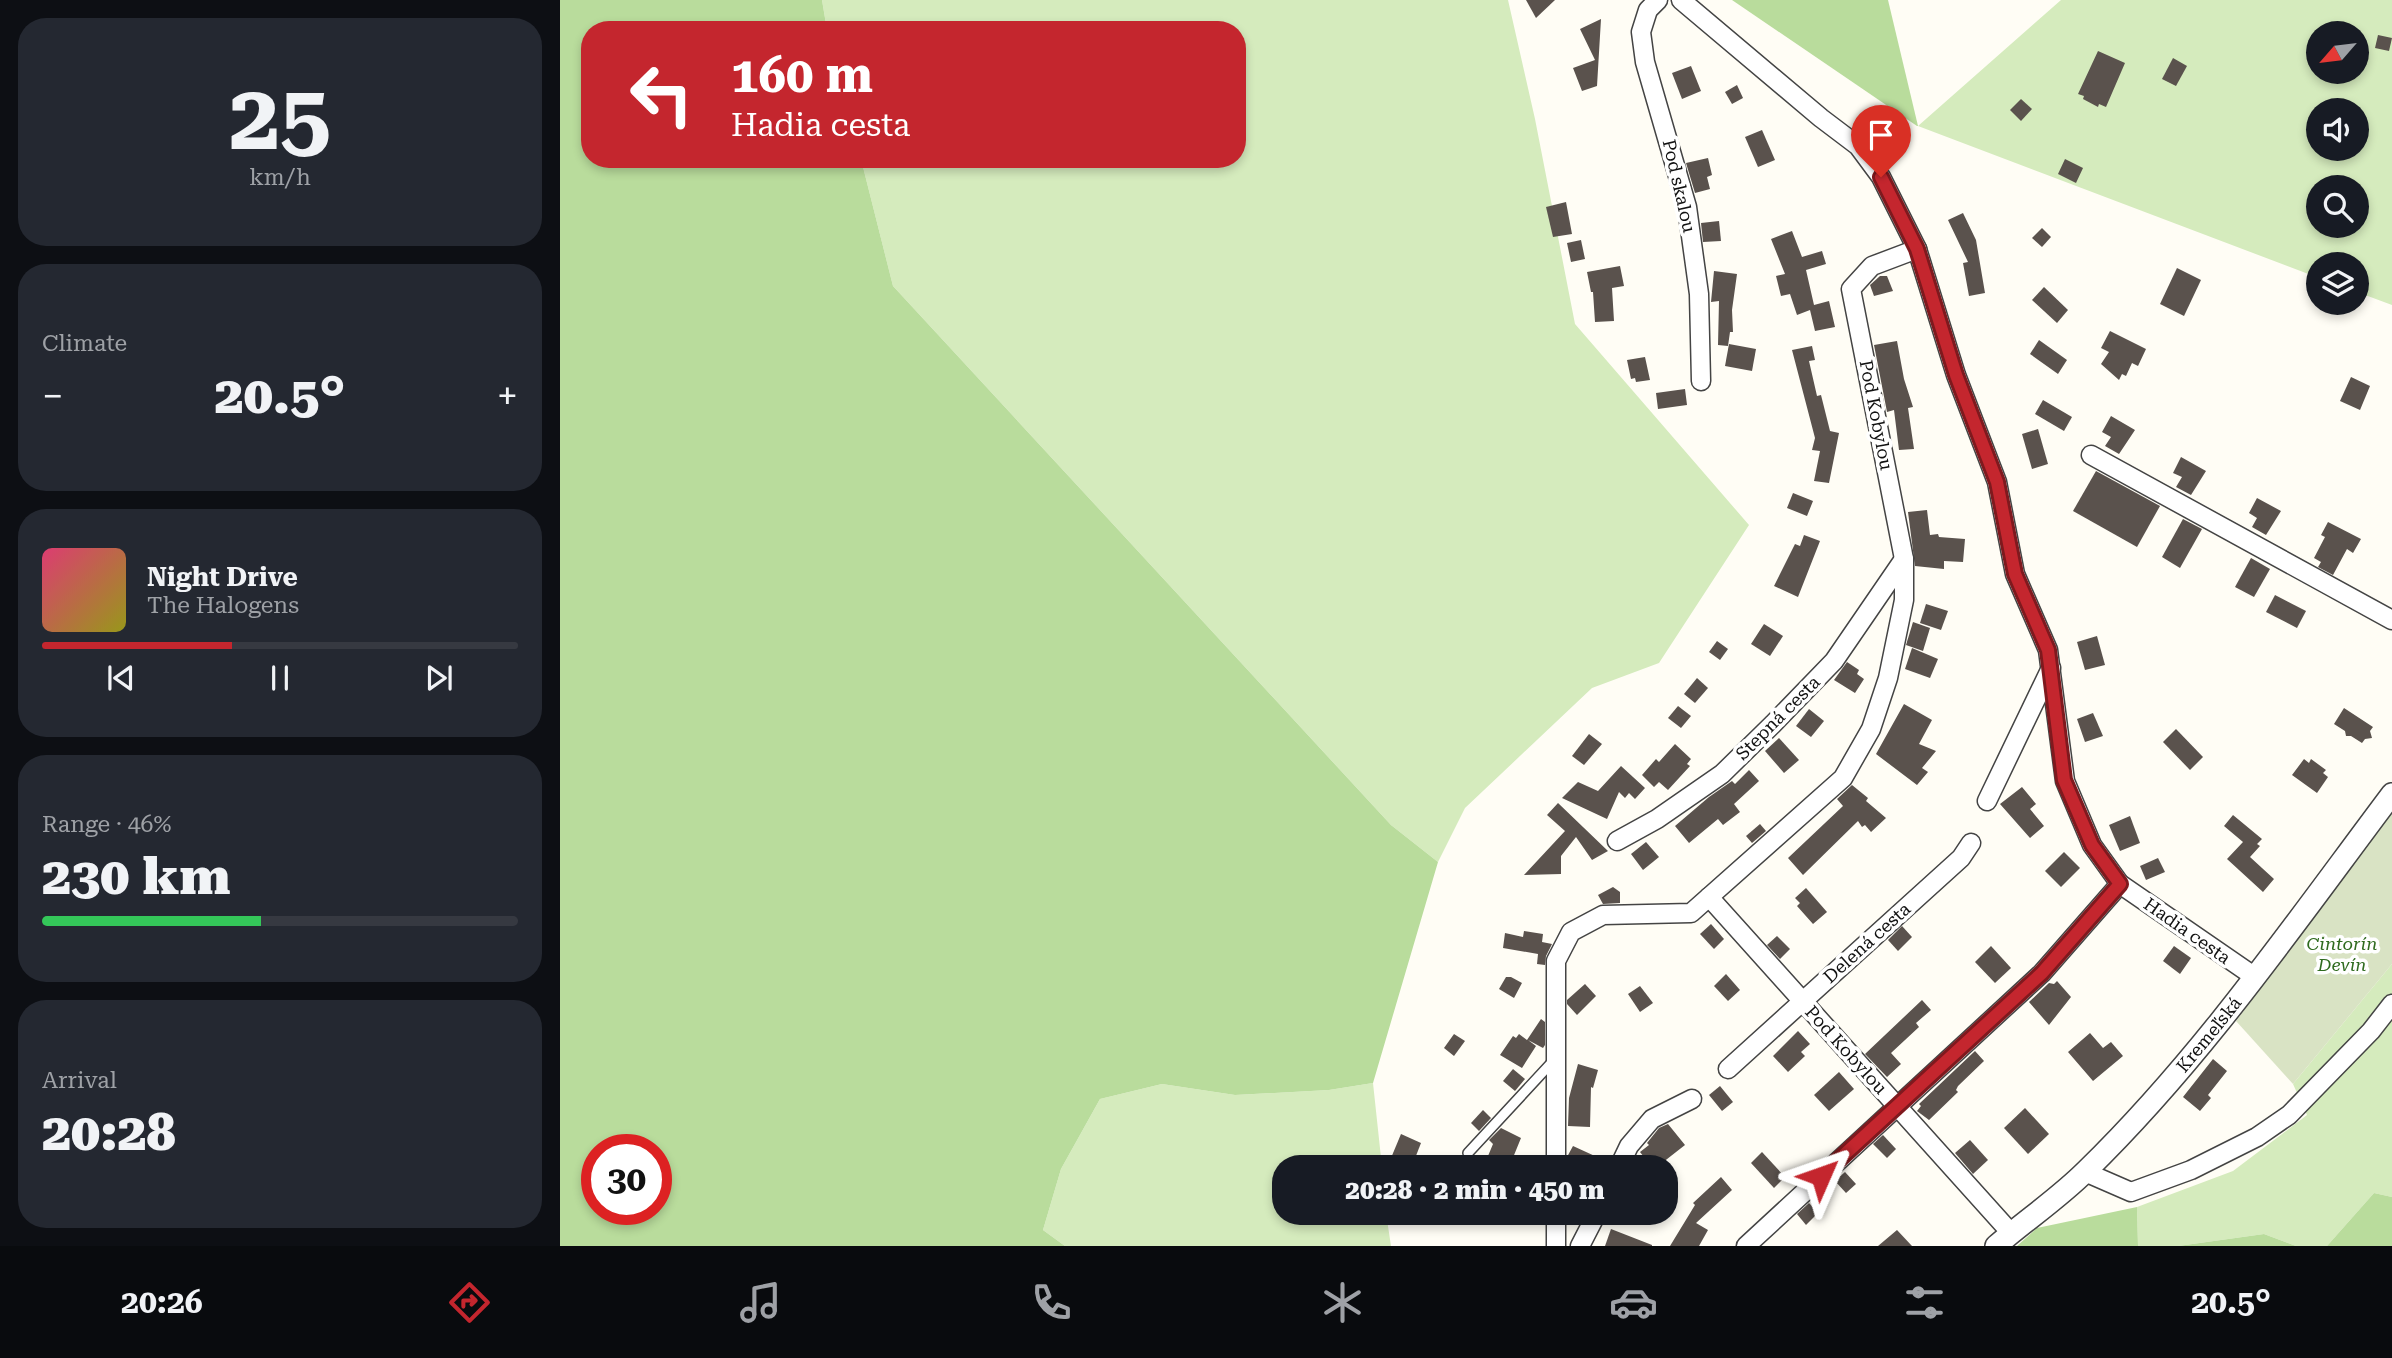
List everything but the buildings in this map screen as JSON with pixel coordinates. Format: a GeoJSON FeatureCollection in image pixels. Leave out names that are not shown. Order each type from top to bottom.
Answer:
{"type":"FeatureCollection","features":[{"type":"Feature","properties":{"kind":"street","name":"Pod skalou"},"geometry":{"type":"LineString","coordinates":[[1658,0],[1648,10],[1640,32],[1645,62],[1687,207],[1699,294],[1701,381]]}},
{"type":"Feature","properties":{"kind":"street"},"geometry":{"type":"LineString","coordinates":[[1681,0],[1858,146],[1881,177],[1917,249]]}},
{"type":"Feature","properties":{"kind":"street","name":"Pod Kobylou"},"geometry":{"type":"LineString","coordinates":[[1556,1155],[1556,961],[1571,932],[1603,915],[1691,913],[1843,778],[1871,729],[1888,678],[1905,600],[1905,559],[1851,289],[1872,266],[1917,249]]}},
{"type":"Feature","properties":{"kind":"street","name":"Hadia cesta"},"geometry":{"type":"LineString","coordinates":[[1917,249],[1956,375],[1997,482],[2015,574],[2048,650],[2064,780],[2092,845],[2120,884],[2255,978]]}},
{"type":"Feature","properties":{"kind":"street"},"geometry":{"type":"LineString","coordinates":[[2091,455],[2392,620]]}},
{"type":"Feature","properties":{"kind":"street","name":"Stepná cesta"},"geometry":{"type":"LineString","coordinates":[[1617,841],[1657,819],[1722,774],[1834,661],[1905,559]]}},
{"type":"Feature","properties":{"kind":"street"},"geometry":{"type":"LineString","coordinates":[[1987,801],[2051,668]]}},
{"type":"Feature","properties":{"kind":"street","name":"Kremeľská"},"geometry":{"type":"LineString","coordinates":[[2004,1239],[2085,1172],[2192,1056],[2255,978],[2392,794]]}},
{"type":"Feature","properties":{"kind":"street","name":"Delená cesta"},"geometry":{"type":"LineString","coordinates":[[1728,1069],[1961,858],[1971,843]]}},
{"type":"Feature","properties":{"kind":"street"},"geometry":{"type":"LineString","coordinates":[[1746,1246],[2042,973],[2120,884]]}},
{"type":"Feature","properties":{"kind":"street","name":"Pod Kobylou"},"geometry":{"type":"LineString","coordinates":[[1709,898],[1896,1106],[2004,1239]]}},
{"type":"Feature","properties":{"kind":"street"},"geometry":{"type":"LineString","coordinates":[[2085,1172],[2132,1192],[2191,1170],[2258,1136],[2289,1115],[2371,1031],[2392,1004]]}},
{"type":"Feature","properties":{"kind":"street"},"geometry":{"type":"LineString","coordinates":[[1625,1155],[1652,1119],[1692,1099]]}},
{"type":"Feature","properties":{"kind":"street"},"geometry":{"type":"LineString","coordinates":[[1556,1225],[1556,1246]]}},
{"type":"Feature","properties":{"kind":"street"},"geometry":{"type":"LineString","coordinates":[[1580,1246],[1591,1225]]}},
{"type":"Feature","properties":{"kind":"lane"},"geometry":{"type":"LineString","coordinates":[[1468,1153],[1556,1057]]}},
{"type":"Feature","properties":{"kind":"green space"},"geometry":{"type":"Polygon","coordinates":[[[560,0],[822,0],[826,21],[581,21],[581,168],[863,168],[893,286],[1391,825],[1438,862],[1373,1083],[1329,1090],[1235,1095],[1162,1084],[1100,1099],[1061,1169],[1043,1230],[1065,1246],[560,1246],[560,0]]]}},
{"type":"Feature","properties":{"kind":"green space"},"geometry":{"type":"Polygon","coordinates":[[[822,0],[1508,0],[1535,119],[1575,324],[1749,525],[1659,663],[1592,688],[1465,808],[1438,862],[1391,825],[893,286],[863,168],[1246,168],[1246,21],[826,21],[822,0]]]}},
{"type":"Feature","properties":{"kind":"green space"},"geometry":{"type":"Polygon","coordinates":[[[1732,0],[1888,0],[1918,126],[1917,126],[1732,0]]]}},
{"type":"Feature","properties":{"kind":"green space"},"geometry":{"type":"Polygon","coordinates":[[[2061,0],[2392,0],[2392,305],[2369,296],[2369,252],[2306,252],[2306,273],[1918,126],[2061,0]]]}},
{"type":"Feature","properties":{"kind":"green space","name":"Cintorín Devín"},"geometry":{"type":"Polygon","coordinates":[[[2392,813],[2392,964],[2293,1084],[2236,1021],[2392,813]]]}},
{"type":"Feature","properties":{"kind":"green space"},"geometry":{"type":"Polygon","coordinates":[[[2392,964],[2392,1197],[2374,1193],[2327,1246],[2296,1246],[2264,1234],[2178,1246],[2138,1246],[2137,1207],[2233,1171],[2307,1115],[2293,1084],[2392,964]]]}},
{"type":"Feature","properties":{"kind":"green space"},"geometry":{"type":"Polygon","coordinates":[[[1373,1083],[1381,1155],[1272,1155],[1272,1225],[1388,1225],[1391,1246],[1065,1246],[1043,1230],[1061,1169],[1100,1099],[1162,1084],[1235,1095],[1329,1090],[1373,1083]]]}},
{"type":"Feature","properties":{"kind":"green space"},"geometry":{"type":"Polygon","coordinates":[[[2374,1193],[2392,1197],[2392,1246],[2327,1246],[2374,1193]]]}},
{"type":"Feature","properties":{"kind":"green space"},"geometry":{"type":"Polygon","coordinates":[[[2137,1207],[2138,1246],[2017,1246],[2037,1228],[2137,1207]]]}},
{"type":"Feature","properties":{"kind":"green space"},"geometry":{"type":"Polygon","coordinates":[[[2264,1234],[2296,1246],[2178,1246],[2264,1234]]]}},
{"type":"Feature","properties":{"kind":"route"},"geometry":{"type":"LineString","coordinates":[[1821,1176],[2042,973],[2120,884],[2092,845],[2064,780],[2048,650],[2015,574],[1997,482],[1956,375],[1917,249],[1881,177]]}}]}
